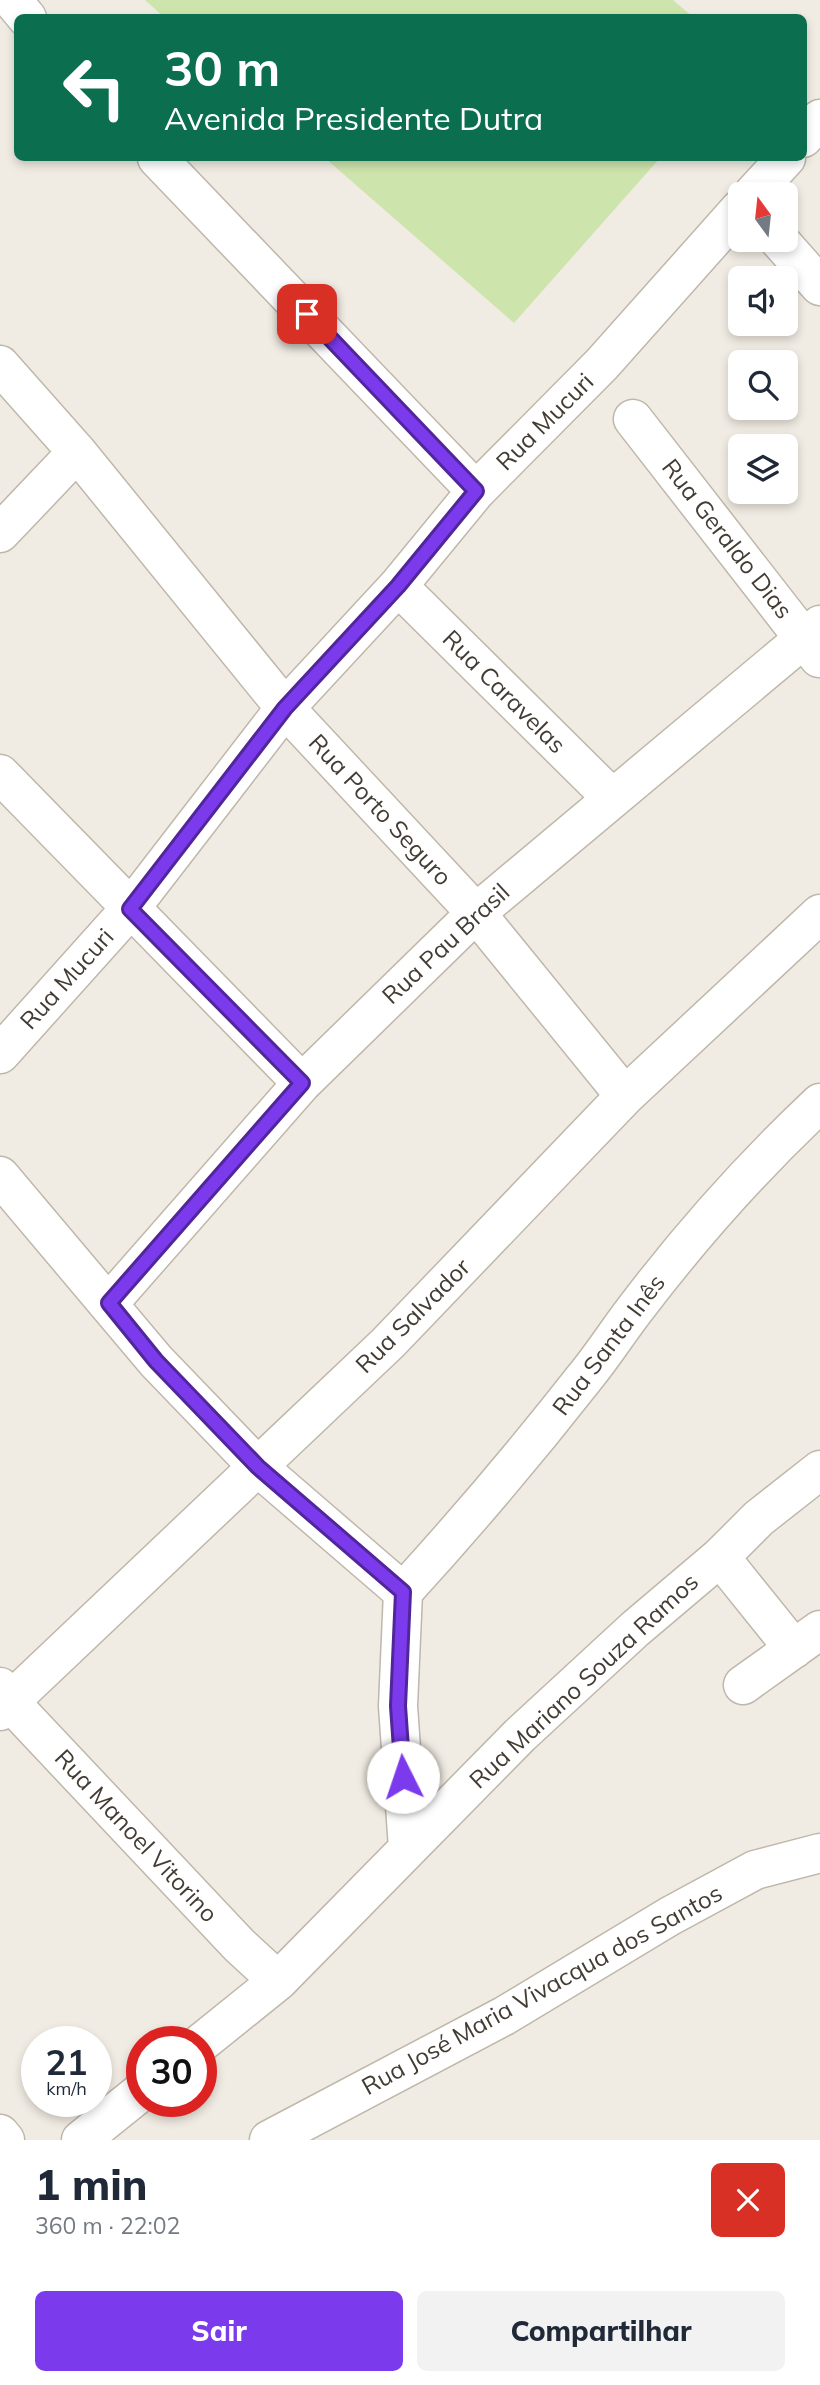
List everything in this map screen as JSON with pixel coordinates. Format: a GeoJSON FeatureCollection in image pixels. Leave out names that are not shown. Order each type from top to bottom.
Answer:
{"type":"FeatureCollection","features":[{"type":"Feature","properties":{"kind":"street"},"geometry":{"type":"LineString","coordinates":[[807,134],[820,119]]}},
{"type":"Feature","properties":{"kind":"street"},"geometry":{"type":"LineString","coordinates":[[160,161],[476,491]]}},
{"type":"Feature","properties":{"kind":"street"},"geometry":{"type":"LineString","coordinates":[[764,182],[783,161]]}},
{"type":"Feature","properties":{"kind":"street","name":"Rua Mucuri"},"geometry":{"type":"LineString","coordinates":[[0,1054],[130,909],[285,708],[398,586],[476,491],[602,364],[728,222]]}},
{"type":"Feature","properties":{"kind":"street"},"geometry":{"type":"LineString","coordinates":[[790,252],[820,286]]}},
{"type":"Feature","properties":{"kind":"street","name":"Rua Porto Seguro"},"geometry":{"type":"LineString","coordinates":[[0,365],[77,452],[285,708],[476,912],[625,1096]]}},
{"type":"Feature","properties":{"kind":"street","name":"Rua Geraldo Dias"},"geometry":{"type":"LineString","coordinates":[[633,419],[815,641]]}},
{"type":"Feature","properties":{"kind":"street"},"geometry":{"type":"LineString","coordinates":[[0,533],[77,452]]}},
{"type":"Feature","properties":{"kind":"street","name":"Rua Caravelas"},"geometry":{"type":"LineString","coordinates":[[398,586],[611,797]]}},
{"type":"Feature","properties":{"kind":"street","name":"Rua Pau Brasil"},"geometry":{"type":"LineString","coordinates":[[109,1303],[302,1083],[476,912],[611,797],[815,641]]}},
{"type":"Feature","properties":{"kind":"street"},"geometry":{"type":"LineString","coordinates":[[0,774],[302,1083]]}},
{"type":"Feature","properties":{"kind":"street","name":"Rua Salvador"},"geometry":{"type":"LineString","coordinates":[[3,1700],[258,1467],[388,1343],[625,1096],[820,914]]}},
{"type":"Feature","properties":{"kind":"street","name":"Rua Santa Inês"},"geometry":{"type":"LineString","coordinates":[[403,1592],[529,1447],[690,1240],[748,1173],[820,1103]]}},
{"type":"Feature","properties":{"kind":"street"},"geometry":{"type":"LineString","coordinates":[[0,1176],[156,1361],[258,1467],[403,1592],[398,1706],[408,1848]]}},
{"type":"Feature","properties":{"kind":"street","name":"Rua Mariano Souza Ramos"},"geometry":{"type":"LineString","coordinates":[[217,2030],[278,1981],[530,1726],[635,1629],[720,1557],[759,1518],[820,1470]]}},
{"type":"Feature","properties":{"kind":"street"},"geometry":{"type":"LineString","coordinates":[[720,1557],[807,1640],[743,1685]]}},
{"type":"Feature","properties":{"kind":"street","name":"Rua Manoel Vitorino"},"geometry":{"type":"LineString","coordinates":[[3,1700],[230,1935],[278,1981]]}},
{"type":"Feature","properties":{"kind":"street","name":"Rua José Maria Vivacqua dos Santos"},"geometry":{"type":"LineString","coordinates":[[269,2140],[504,2016],[670,1916],[755,1870],[820,1853]]}},
{"type":"Feature","properties":{"kind":"street"},"geometry":{"type":"LineString","coordinates":[[81,2140],[126,2104]]}},
{"type":"Feature","properties":{"kind":"street"},"geometry":{"type":"LineString","coordinates":[[0,2134],[5,2140]]}},
{"type":"Feature","properties":{"kind":"green space"},"geometry":{"type":"Polygon","coordinates":[[[145,0],[673,0],[689,14],[161,14],[145,0]]]}},
{"type":"Feature","properties":{"kind":"green space"},"geometry":{"type":"Polygon","coordinates":[[[328,161],[657,161],[514,323],[328,161]]]}},
{"type":"Feature","properties":{"kind":"route"},"geometry":{"type":"LineString","coordinates":[[307,314],[476,491],[398,586],[285,708],[130,909],[302,1083],[109,1303],[156,1361],[258,1467],[403,1592],[398,1706],[403,1777]]}}]}
